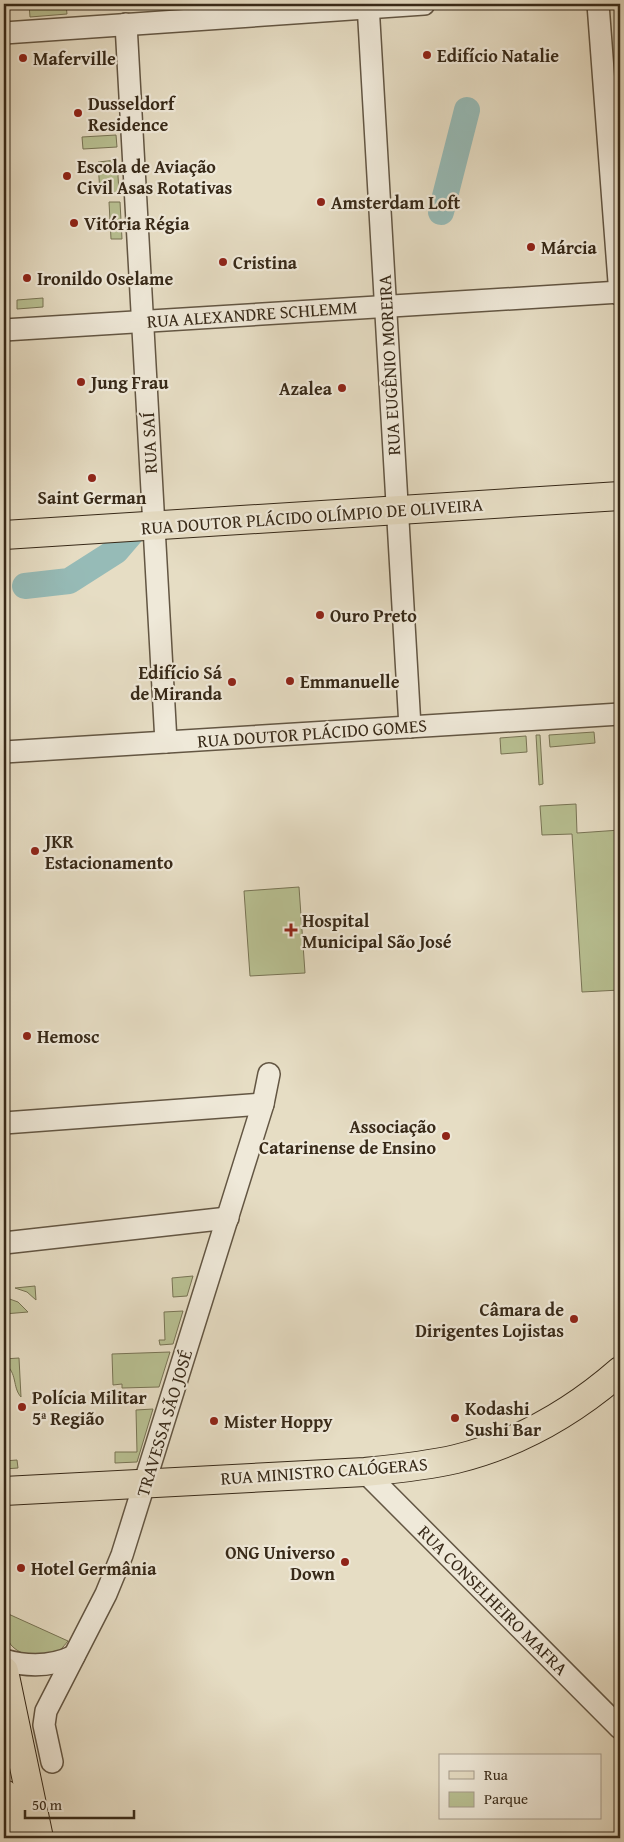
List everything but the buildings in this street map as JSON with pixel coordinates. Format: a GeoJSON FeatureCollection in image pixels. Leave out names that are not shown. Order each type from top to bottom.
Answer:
{"type":"FeatureCollection","features":[{"type":"Feature","properties":{"kind":"main road","name":"RUA DOUTOR PLÁCIDO OLÍMPIO DE OLIVEIRA"},"geometry":{"type":"LineString","coordinates":[[4,535],[620,496]]}},
{"type":"Feature","properties":{"kind":"main road","name":"RUA MINISTRO CALÓGERAS"},"geometry":{"type":"LineString","coordinates":[[4,1490],[146,1482],[248,1479],[365,1472],[425,1465],[457,1458],[518,1438],[551,1421],[584,1400],[620,1371]]}},
{"type":"Feature","properties":{"kind":"main road"},"geometry":{"type":"LineString","coordinates":[[4,1671],[39,1838]]}},
{"type":"Feature","properties":{"kind":"main road"},"geometry":{"type":"LineString","coordinates":[[4,1794],[13,1838]]}},
{"type":"Feature","properties":{"kind":"street"},"geometry":{"type":"LineString","coordinates":[[4,33],[368,6],[424,4]]}},
{"type":"Feature","properties":{"kind":"street"},"geometry":{"type":"LineString","coordinates":[[598,4],[615,151],[620,293]]}},
{"type":"Feature","properties":{"kind":"street","name":"RUA EUGÊNIO MOREIRA"},"geometry":{"type":"LineString","coordinates":[[368,6],[410,727]]}},
{"type":"Feature","properties":{"kind":"street","name":"RUA SAÍ"},"geometry":{"type":"LineString","coordinates":[[126,24],[166,742]]}},
{"type":"Feature","properties":{"kind":"street","name":"RUA ALEXANDRE SCHLEMM"},"geometry":{"type":"LineString","coordinates":[[4,330],[620,293]]}},
{"type":"Feature","properties":{"kind":"street","name":"RUA DOUTOR PLÁCIDO GOMES"},"geometry":{"type":"LineString","coordinates":[[4,752],[620,714]]}},
{"type":"Feature","properties":{"kind":"street","name":"TRAVESSA SÃO JOSÉ"},"geometry":{"type":"LineString","coordinates":[[52,1762],[44,1718],[46,1711],[106,1594],[122,1555],[263,1104],[269,1074]]}},
{"type":"Feature","properties":{"kind":"street"},"geometry":{"type":"LineString","coordinates":[[4,1123],[263,1104]]}},
{"type":"Feature","properties":{"kind":"street"},"geometry":{"type":"LineString","coordinates":[[4,1243],[228,1218]]}},
{"type":"Feature","properties":{"kind":"street","name":"RUA CONSELHEIRO MAFRA"},"geometry":{"type":"LineString","coordinates":[[365,1472],[620,1728]]}},
{"type":"Feature","properties":{"kind":"street"},"geometry":{"type":"LineString","coordinates":[[4,1660],[21,1665],[44,1665],[62,1662],[74,1656]]}},
{"type":"Feature","properties":{"kind":"green space"},"geometry":{"type":"Polygon","coordinates":[[[29,4],[66,4],[67,14],[30,17],[29,4]]]}},
{"type":"Feature","properties":{"kind":"green space"},"geometry":{"type":"Polygon","coordinates":[[[116,135],[117,147],[83,149],[82,137],[116,135]]]}},
{"type":"Feature","properties":{"kind":"green space"},"geometry":{"type":"Polygon","coordinates":[[[117,160],[119,192],[100,193],[98,162],[117,160]]]}},
{"type":"Feature","properties":{"kind":"green space"},"geometry":{"type":"Polygon","coordinates":[[[109,202],[120,202],[122,239],[111,239],[109,202]]]}},
{"type":"Feature","properties":{"kind":"green space"},"geometry":{"type":"Polygon","coordinates":[[[43,298],[43,307],[17,309],[17,300],[43,298]]]}},
{"type":"Feature","properties":{"kind":"green space"},"geometry":{"type":"Polygon","coordinates":[[[594,732],[595,743],[550,747],[549,735],[594,732]]]}},
{"type":"Feature","properties":{"kind":"green space"},"geometry":{"type":"Polygon","coordinates":[[[536,735],[540,735],[543,784],[539,785],[536,735]]]}},
{"type":"Feature","properties":{"kind":"green space"},"geometry":{"type":"Polygon","coordinates":[[[526,736],[527,752],[501,754],[500,738],[526,736]]]}},
{"type":"Feature","properties":{"kind":"green space"},"geometry":{"type":"Polygon","coordinates":[[[576,804],[577,833],[620,830],[620,990],[582,992],[572,834],[542,835],[540,806],[576,804]]]}},
{"type":"Feature","properties":{"kind":"green space"},"geometry":{"type":"Polygon","coordinates":[[[299,887],[305,973],[250,976],[244,891],[299,887]]]}},
{"type":"Feature","properties":{"kind":"green space"},"geometry":{"type":"Polygon","coordinates":[[[193,1276],[187,1296],[173,1297],[172,1278],[193,1276]]]}},
{"type":"Feature","properties":{"kind":"green space"},"geometry":{"type":"Polygon","coordinates":[[[35,1286],[36,1300],[27,1292],[15,1288],[35,1286]]]}},
{"type":"Feature","properties":{"kind":"green space"},"geometry":{"type":"Polygon","coordinates":[[[4,1297],[18,1302],[28,1312],[4,1314],[4,1297]]]}},
{"type":"Feature","properties":{"kind":"green space"},"geometry":{"type":"Polygon","coordinates":[[[183,1311],[173,1344],[160,1345],[159,1340],[165,1340],[164,1312],[183,1311]]]}},
{"type":"Feature","properties":{"kind":"green space"},"geometry":{"type":"Polygon","coordinates":[[[170,1352],[159,1387],[122,1388],[122,1384],[113,1385],[112,1354],[170,1352]]]}},
{"type":"Feature","properties":{"kind":"green space"},"geometry":{"type":"Polygon","coordinates":[[[19,1358],[21,1397],[11,1371],[4,1363],[4,1359],[19,1358]]]}},
{"type":"Feature","properties":{"kind":"green space"},"geometry":{"type":"Polygon","coordinates":[[[153,1409],[137,1462],[115,1463],[115,1452],[137,1452],[136,1410],[153,1409]]]}},
{"type":"Feature","properties":{"kind":"green space"},"geometry":{"type":"Polygon","coordinates":[[[17,1460],[18,1468],[4,1469],[4,1461],[17,1460]]]}},
{"type":"Feature","properties":{"kind":"green space"},"geometry":{"type":"Polygon","coordinates":[[[4,1612],[68,1641],[58,1652],[50,1656],[38,1657],[20,1652],[8,1640],[5,1630],[4,1612]]]}},
{"type":"Feature","properties":{"kind":"waterway"},"geometry":{"type":"LineString","coordinates":[[441,212],[467,110]]}},
{"type":"Feature","properties":{"kind":"waterway"},"geometry":{"type":"LineString","coordinates":[[25,586],[69,581],[116,551],[134,530]]}},
{"type":"Feature","properties":{"kind":"place","name":"Edifício Natalie"},"geometry":{"type":"Point","coordinates":[427,55]}},
{"type":"Feature","properties":{"kind":"place","name":"Maferville"},"geometry":{"type":"Point","coordinates":[23,58]}},
{"type":"Feature","properties":{"kind":"place","name":"Dusseldorf Residence"},"geometry":{"type":"Point","coordinates":[78,113]}},
{"type":"Feature","properties":{"kind":"place","name":"Escola de Aviação Civil Asas Rotativas"},"geometry":{"type":"Point","coordinates":[67,176]}},
{"type":"Feature","properties":{"kind":"place","name":"Amsterdam Loft"},"geometry":{"type":"Point","coordinates":[321,202]}},
{"type":"Feature","properties":{"kind":"place","name":"Vitória Régia"},"geometry":{"type":"Point","coordinates":[74,223]}},
{"type":"Feature","properties":{"kind":"place","name":"Márcia"},"geometry":{"type":"Point","coordinates":[531,247]}},
{"type":"Feature","properties":{"kind":"place","name":"Cristina"},"geometry":{"type":"Point","coordinates":[223,262]}},
{"type":"Feature","properties":{"kind":"place","name":"Ironildo Oselame"},"geometry":{"type":"Point","coordinates":[27,278]}},
{"type":"Feature","properties":{"kind":"place","name":"Jung Frau"},"geometry":{"type":"Point","coordinates":[81,382]}},
{"type":"Feature","properties":{"kind":"place","name":"Azalea"},"geometry":{"type":"Point","coordinates":[342,388]}},
{"type":"Feature","properties":{"kind":"place","name":"Saint German"},"geometry":{"type":"Point","coordinates":[92,478]}},
{"type":"Feature","properties":{"kind":"place","name":"Ouro Preto"},"geometry":{"type":"Point","coordinates":[320,615]}},
{"type":"Feature","properties":{"kind":"place","name":"Emmanuelle"},"geometry":{"type":"Point","coordinates":[290,681]}},
{"type":"Feature","properties":{"kind":"place","name":"Edifício Sá de Miranda"},"geometry":{"type":"Point","coordinates":[232,682]}},
{"type":"Feature","properties":{"kind":"place","name":"JKR Estacionamento"},"geometry":{"type":"Point","coordinates":[35,851]}},
{"type":"Feature","properties":{"kind":"place","name":"Hospital Municipal São José"},"geometry":{"type":"Point","coordinates":[291,930]}},
{"type":"Feature","properties":{"kind":"place","name":"Hemosc"},"geometry":{"type":"Point","coordinates":[27,1036]}},
{"type":"Feature","properties":{"kind":"place","name":"Associação Catarinense de Ensino"},"geometry":{"type":"Point","coordinates":[446,1136]}},
{"type":"Feature","properties":{"kind":"place","name":"Câmara de Dirigentes Lojistas"},"geometry":{"type":"Point","coordinates":[574,1319]}},
{"type":"Feature","properties":{"kind":"place","name":"Polícia Militar 5ª Região"},"geometry":{"type":"Point","coordinates":[22,1407]}},
{"type":"Feature","properties":{"kind":"place","name":"Kodashi Sushi Bar"},"geometry":{"type":"Point","coordinates":[455,1418]}},
{"type":"Feature","properties":{"kind":"place","name":"Mister Hoppy"},"geometry":{"type":"Point","coordinates":[214,1421]}},
{"type":"Feature","properties":{"kind":"place","name":"ONG Universo Down"},"geometry":{"type":"Point","coordinates":[345,1562]}},
{"type":"Feature","properties":{"kind":"place","name":"Hotel Germânia"},"geometry":{"type":"Point","coordinates":[21,1568]}}]}
